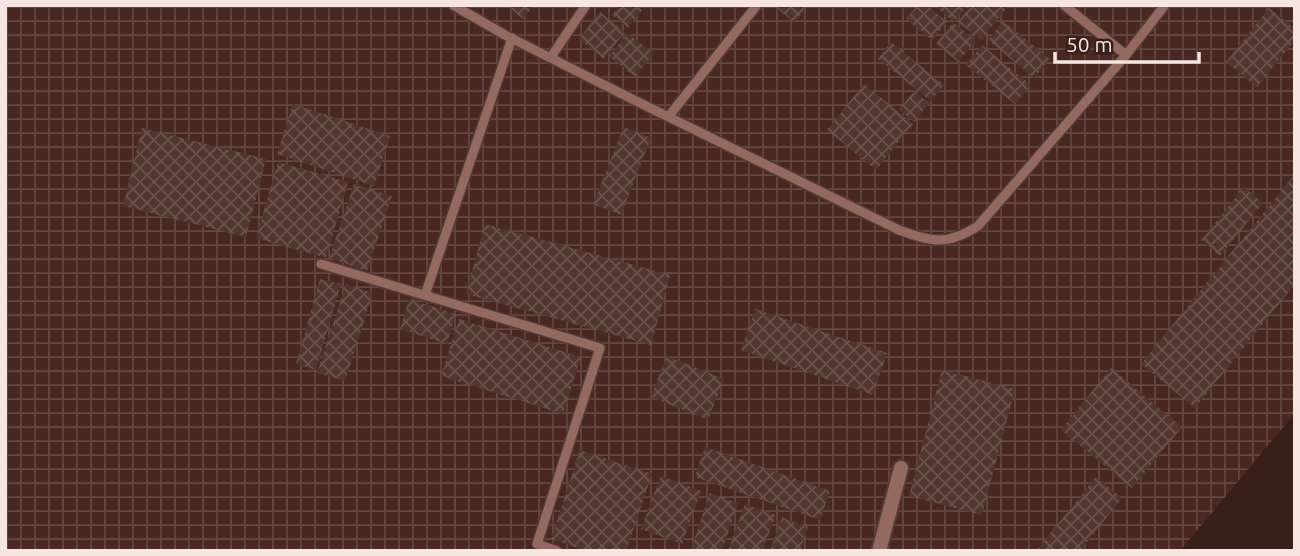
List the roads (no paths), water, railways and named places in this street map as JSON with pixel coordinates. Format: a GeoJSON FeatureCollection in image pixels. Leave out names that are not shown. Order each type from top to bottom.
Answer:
{"type":"FeatureCollection","features":[{"type":"Feature","properties":{"kind":"street"},"geometry":{"type":"LineString","coordinates":[[879,551],[901,468]]}},
{"type":"Feature","properties":{"kind":"lane"},"geometry":{"type":"LineString","coordinates":[[453,5],[512,38],[899,230],[940,242],[960,237],[978,226],[1126,55],[1165,5]]}},
{"type":"Feature","properties":{"kind":"lane"},"geometry":{"type":"LineString","coordinates":[[551,57],[586,5]]}},
{"type":"Feature","properties":{"kind":"lane"},"geometry":{"type":"LineString","coordinates":[[669,116],[757,5]]}},
{"type":"Feature","properties":{"kind":"lane"},"geometry":{"type":"LineString","coordinates":[[1064,5],[1126,55]]}},
{"type":"Feature","properties":{"kind":"lane"},"geometry":{"type":"LineString","coordinates":[[425,295],[512,38]]}},
{"type":"Feature","properties":{"kind":"lane"},"geometry":{"type":"LineString","coordinates":[[321,264],[600,348],[537,544],[557,551]]}}]}
